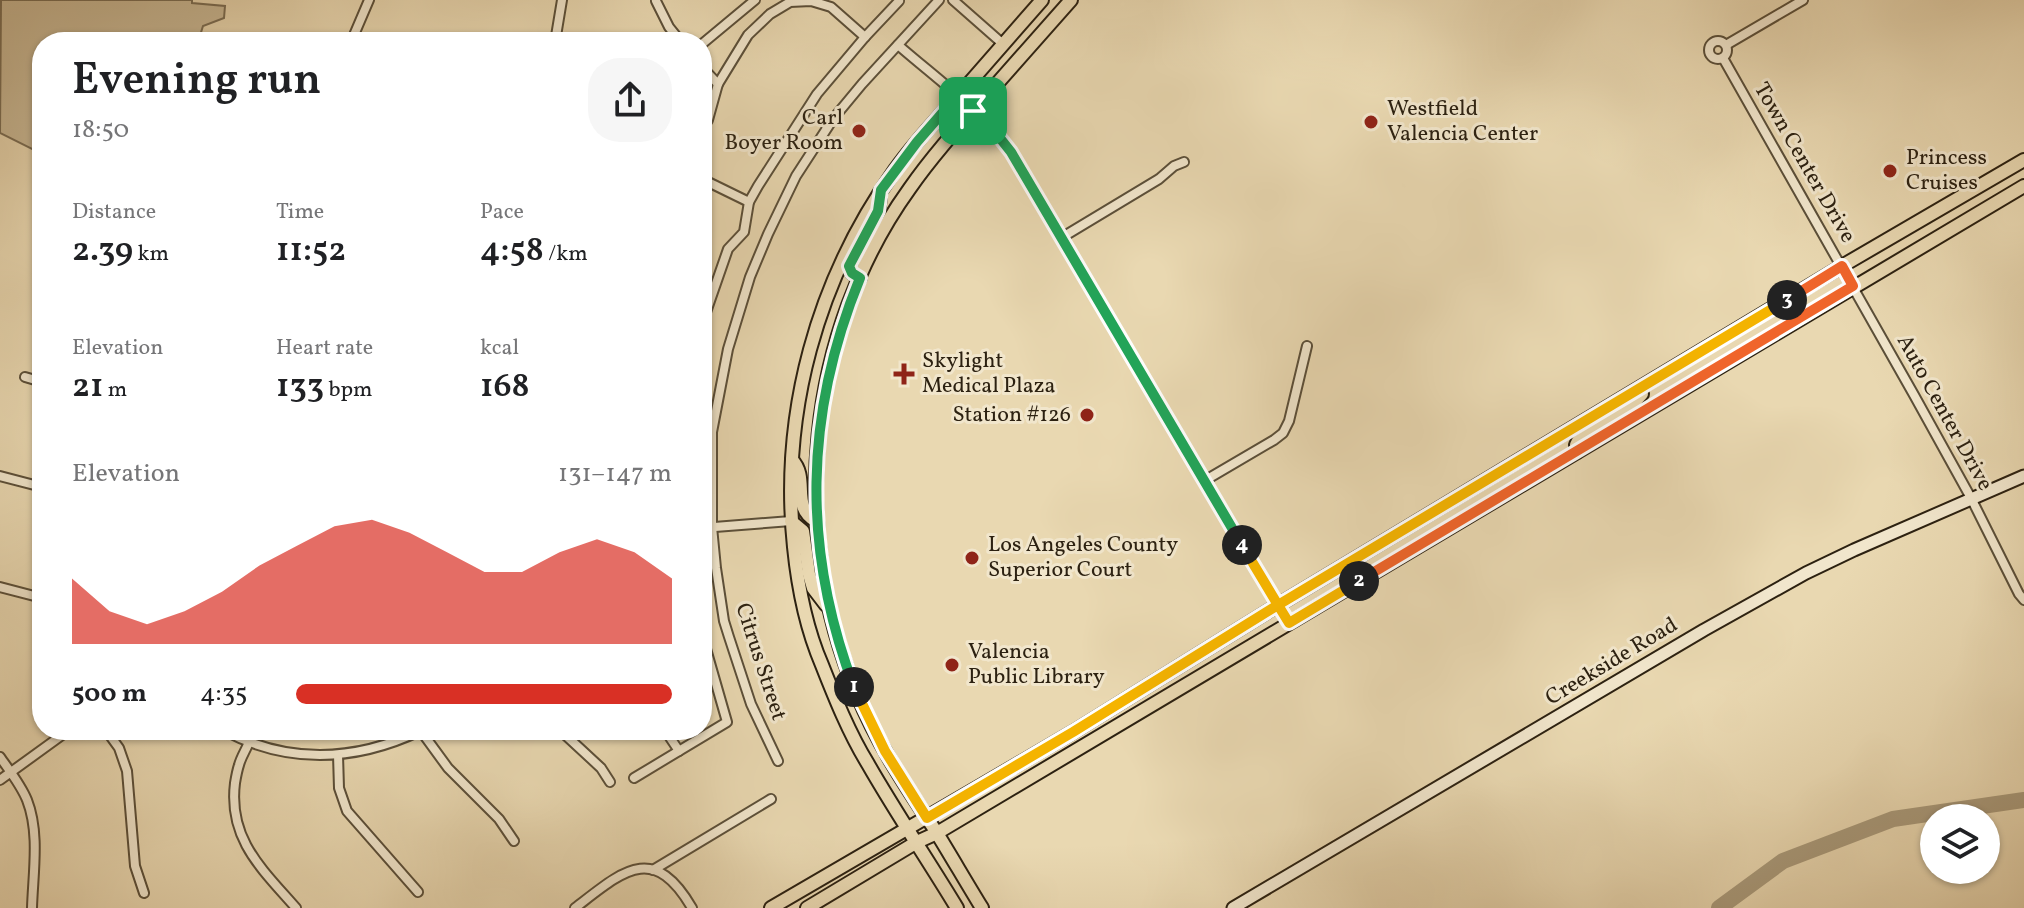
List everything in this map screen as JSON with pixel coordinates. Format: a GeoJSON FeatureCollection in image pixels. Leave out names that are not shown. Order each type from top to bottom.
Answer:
{"type":"FeatureCollection","features":[{"type":"Feature","properties":{"kind":"main road"},"geometry":{"type":"LineString","coordinates":[[957,908],[866,762],[820,662],[801,594],[791,521],[796,416],[811,340],[821,310],[851,241],[881,190],[917,142],[1042,0]]}},
{"type":"Feature","properties":{"kind":"main road"},"geometry":{"type":"LineString","coordinates":[[982,908],[885,751],[843,659],[828,607],[816,521],[817,456],[822,409],[835,348],[860,278],[889,219],[932,158],[1071,0]]}},
{"type":"Feature","properties":{"kind":"main road"},"geometry":{"type":"LineString","coordinates":[[771,908],[1073,732],[1278,605],[2024,160]]}},
{"type":"Feature","properties":{"kind":"main road"},"geometry":{"type":"LineString","coordinates":[[807,908],[2024,186]]}},
{"type":"Feature","properties":{"kind":"main road"},"geometry":{"type":"LineString","coordinates":[[860,278],[852,273],[849,266],[878,211],[881,190]]}},
{"type":"Feature","properties":{"kind":"main road"},"geometry":{"type":"LineString","coordinates":[[1577,452],[1578,441],[1627,410],[1652,382]]}},
{"type":"Feature","properties":{"kind":"main road"},"geometry":{"type":"LineString","coordinates":[[792,460],[801,475],[803,509],[816,521]]}},
{"type":"Feature","properties":{"kind":"main road"},"geometry":{"type":"LineString","coordinates":[[791,521],[803,531],[813,588],[828,607]]}},
{"type":"Feature","properties":{"kind":"street"},"geometry":{"type":"LineString","coordinates":[[355,32],[369,0]]}},
{"type":"Feature","properties":{"kind":"street"},"geometry":{"type":"LineString","coordinates":[[557,32],[562,0]]}},
{"type":"Feature","properties":{"kind":"street"},"geometry":{"type":"LineString","coordinates":[[712,36],[755,0]]}},
{"type":"Feature","properties":{"kind":"street","name":"Citrus Street"},"geometry":{"type":"LineString","coordinates":[[778,761],[751,704],[724,621],[712,527],[712,432],[728,349],[750,277],[790,188],[814,146],[862,84],[939,0]]}},
{"type":"Feature","properties":{"kind":"street"},"geometry":{"type":"LineString","coordinates":[[953,0],[1003,44]]}},
{"type":"Feature","properties":{"kind":"street"},"geometry":{"type":"LineString","coordinates":[[1726,45],[1803,0]]}},
{"type":"Feature","properties":{"kind":"street"},"geometry":{"type":"LineString","coordinates":[[656,1],[673,32]]}},
{"type":"Feature","properties":{"kind":"street"},"geometry":{"type":"LineString","coordinates":[[712,106],[718,84],[748,35],[770,14],[790,2],[811,1],[831,7],[865,37]]}},
{"type":"Feature","properties":{"kind":"street"},"geometry":{"type":"LineString","coordinates":[[712,295],[728,249],[744,232],[749,202],[789,135],[817,94],[899,1]]}},
{"type":"Feature","properties":{"kind":"street"},"geometry":{"type":"LineString","coordinates":[[1717,41],[1726,45],[1727,52],[1723,58],[1716,59],[1709,51],[1717,41]]}},
{"type":"Feature","properties":{"kind":"street"},"geometry":{"type":"LineString","coordinates":[[898,45],[992,128],[1011,152],[1289,623]]}},
{"type":"Feature","properties":{"kind":"street","name":"Town Center Drive"},"geometry":{"type":"LineString","coordinates":[[1723,58],[1853,286]]}},
{"type":"Feature","properties":{"kind":"street"},"geometry":{"type":"LineString","coordinates":[[712,78],[718,84]]}},
{"type":"Feature","properties":{"kind":"street"},"geometry":{"type":"LineString","coordinates":[[1061,238],[1184,162]]}},
{"type":"Feature","properties":{"kind":"street"},"geometry":{"type":"LineString","coordinates":[[712,184],[749,202]]}},
{"type":"Feature","properties":{"kind":"street","name":"Auto Center Drive"},"geometry":{"type":"LineString","coordinates":[[1853,286],[2024,600]]}},
{"type":"Feature","properties":{"kind":"street"},"geometry":{"type":"LineString","coordinates":[[1204,481],[1283,433],[1289,421],[1307,346]]}},
{"type":"Feature","properties":{"kind":"street"},"geometry":{"type":"LineString","coordinates":[[25,377],[32,379]]}},
{"type":"Feature","properties":{"kind":"street"},"geometry":{"type":"LineString","coordinates":[[0,476],[32,484]]}},
{"type":"Feature","properties":{"kind":"street","name":"Creekside Road"},"geometry":{"type":"LineString","coordinates":[[1233,908],[1806,573],[2024,476]]}},
{"type":"Feature","properties":{"kind":"street"},"geometry":{"type":"LineString","coordinates":[[712,527],[791,521]]}},
{"type":"Feature","properties":{"kind":"street"},"geometry":{"type":"LineString","coordinates":[[0,587],[32,595]]}},
{"type":"Feature","properties":{"kind":"street"},"geometry":{"type":"LineString","coordinates":[[712,670],[727,722],[712,731]]}},
{"type":"Feature","properties":{"kind":"street"},"geometry":{"type":"LineString","coordinates":[[0,780],[56,740]]}},
{"type":"Feature","properties":{"kind":"street"},"geometry":{"type":"LineString","coordinates":[[113,740],[127,771],[135,866],[144,893]]}},
{"type":"Feature","properties":{"kind":"street"},"geometry":{"type":"LineString","coordinates":[[245,740],[308,756],[338,755],[398,740]]}},
{"type":"Feature","properties":{"kind":"street"},"geometry":{"type":"LineString","coordinates":[[429,740],[448,768],[499,819],[514,841]]}},
{"type":"Feature","properties":{"kind":"street"},"geometry":{"type":"LineString","coordinates":[[571,740],[601,768],[610,782]]}},
{"type":"Feature","properties":{"kind":"street"},"geometry":{"type":"LineString","coordinates":[[672,740],[679,751]]}},
{"type":"Feature","properties":{"kind":"street"},"geometry":{"type":"LineString","coordinates":[[634,778],[697,740]]}},
{"type":"Feature","properties":{"kind":"street"},"geometry":{"type":"LineString","coordinates":[[249,742],[238,767],[234,795],[235,820],[246,846],[260,867],[296,908]]}},
{"type":"Feature","properties":{"kind":"street"},"geometry":{"type":"LineString","coordinates":[[338,755],[339,788],[347,811],[418,892]]}},
{"type":"Feature","properties":{"kind":"street"},"geometry":{"type":"LineString","coordinates":[[0,757],[26,798],[32,815],[35,835],[32,908]]}},
{"type":"Feature","properties":{"kind":"street"},"geometry":{"type":"LineString","coordinates":[[575,908],[617,875],[653,870],[771,799]]}},
{"type":"Feature","properties":{"kind":"street"},"geometry":{"type":"LineString","coordinates":[[653,870],[680,887],[692,908]]}},
{"type":"Feature","properties":{"kind":"shaded area"},"geometry":{"type":"Polygon","coordinates":[[[1,0],[192,0],[192,3],[225,6],[224,18],[203,26],[201,32],[32,32],[32,149],[0,133],[1,0]]]}},
{"type":"Feature","properties":{"kind":"waterway"},"geometry":{"type":"LineString","coordinates":[[1719,908],[1783,861],[1893,819],[2024,800]]}},
{"type":"Feature","properties":{"kind":"place","name":"Westfield Valencia Center"},"geometry":{"type":"Point","coordinates":[1371,122]}},
{"type":"Feature","properties":{"kind":"place","name":"Carl Boyer Room"},"geometry":{"type":"Point","coordinates":[859,131]}},
{"type":"Feature","properties":{"kind":"place","name":"Princess Cruises"},"geometry":{"type":"Point","coordinates":[1890,171]}},
{"type":"Feature","properties":{"kind":"place","name":"Skylight Medical Plaza"},"geometry":{"type":"Point","coordinates":[904,374]}},
{"type":"Feature","properties":{"kind":"place","name":"Station #126"},"geometry":{"type":"Point","coordinates":[1087,415]}},
{"type":"Feature","properties":{"kind":"place","name":"Los Angeles County Superior Court"},"geometry":{"type":"Point","coordinates":[972,558]}},
{"type":"Feature","properties":{"kind":"place","name":"Valencia Public Library"},"geometry":{"type":"Point","coordinates":[952,665]}},
{"type":"Feature","properties":{"kind":"route"},"geometry":{"type":"LineString","coordinates":[[973,111],[957,96],[881,190],[878,211],[849,266],[852,273],[860,278],[835,348],[820,420],[817,456],[816,521],[821,563],[828,607],[843,659],[871,725],[927,818],[1278,605],[1289,623],[1853,286],[1842,266],[1278,605],[1011,152],[973,111]]}}]}
